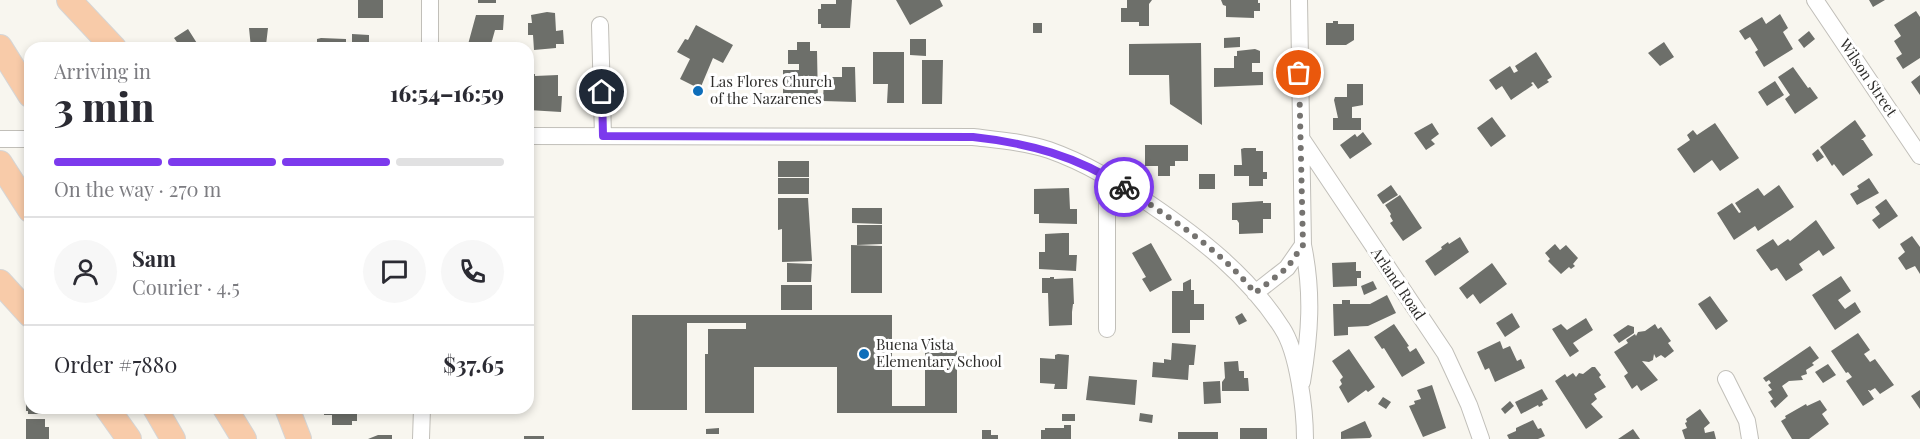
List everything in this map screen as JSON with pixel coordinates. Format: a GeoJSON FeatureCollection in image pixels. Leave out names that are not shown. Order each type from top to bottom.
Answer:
{"type":"FeatureCollection","features":[{"type":"Feature","properties":{"kind":"highway"},"geometry":{"type":"LineString","coordinates":[[69,0],[108,42]]}},
{"type":"Feature","properties":{"kind":"highway"},"geometry":{"type":"LineString","coordinates":[[0,47],[24,85]]}},
{"type":"Feature","properties":{"kind":"highway"},"geometry":{"type":"LineString","coordinates":[[0,163],[24,201]]}},
{"type":"Feature","properties":{"kind":"highway"},"geometry":{"type":"LineString","coordinates":[[0,282],[24,308]]}},
{"type":"Feature","properties":{"kind":"highway"},"geometry":{"type":"LineString","coordinates":[[112,414],[129,439]]}},
{"type":"Feature","properties":{"kind":"highway"},"geometry":{"type":"LineString","coordinates":[[158,414],[173,439]]}},
{"type":"Feature","properties":{"kind":"highway"},"geometry":{"type":"LineString","coordinates":[[229,414],[244,439]]}},
{"type":"Feature","properties":{"kind":"highway"},"geometry":{"type":"LineString","coordinates":[[289,414],[299,439]]}},
{"type":"Feature","properties":{"kind":"street"},"geometry":{"type":"LineString","coordinates":[[430,0],[430,42]]}},
{"type":"Feature","properties":{"kind":"street"},"geometry":{"type":"LineString","coordinates":[[1299,0],[1303,245],[1309,273],[1310,334],[1300,394]]}},
{"type":"Feature","properties":{"kind":"street","name":"Wilson Street"},"geometry":{"type":"LineString","coordinates":[[1815,0],[1920,156]]}},
{"type":"Feature","properties":{"kind":"street"},"geometry":{"type":"LineString","coordinates":[[600,25],[603,136]]}},
{"type":"Feature","properties":{"kind":"street"},"geometry":{"type":"LineString","coordinates":[[534,136],[973,137],[1011,141],[1049,150],[1107,176],[1191,232],[1242,277],[1283,329],[1292,354],[1305,416],[1305,439]]}},
{"type":"Feature","properties":{"kind":"street","name":"Arland Road"},"geometry":{"type":"LineString","coordinates":[[1300,137],[1445,353],[1469,405],[1481,439]]}},
{"type":"Feature","properties":{"kind":"street"},"geometry":{"type":"LineString","coordinates":[[0,139],[24,139]]}},
{"type":"Feature","properties":{"kind":"street"},"geometry":{"type":"LineString","coordinates":[[1107,176],[1107,329]]}},
{"type":"Feature","properties":{"kind":"street"},"geometry":{"type":"LineString","coordinates":[[1255,293],[1287,268],[1303,245]]}},
{"type":"Feature","properties":{"kind":"street"},"geometry":{"type":"LineString","coordinates":[[1726,379],[1747,421],[1750,439]]}},
{"type":"Feature","properties":{"kind":"street"},"geometry":{"type":"LineString","coordinates":[[421,439],[422,414]]}},
{"type":"Feature","properties":{"kind":"building"},"geometry":{"type":"Polygon","coordinates":[[[358,0],[383,0],[383,18],[358,18],[358,0]]]}},
{"type":"Feature","properties":{"kind":"building"},"geometry":{"type":"Polygon","coordinates":[[[478,0],[496,0],[496,3],[478,3],[478,0]]]}},
{"type":"Feature","properties":{"kind":"building"},"geometry":{"type":"Polygon","coordinates":[[[836,0],[852,0],[850,28],[821,28],[821,24],[818,24],[818,9],[821,9],[821,4],[836,4],[836,0]]]}},
{"type":"Feature","properties":{"kind":"building"},"geometry":{"type":"Polygon","coordinates":[[[896,0],[940,0],[943,6],[910,25],[896,0]]]}},
{"type":"Feature","properties":{"kind":"building"},"geometry":{"type":"Polygon","coordinates":[[[1127,0],[1152,0],[1149,4],[1149,26],[1139,26],[1139,22],[1121,22],[1121,8],[1127,8],[1127,0]]]}},
{"type":"Feature","properties":{"kind":"building"},"geometry":{"type":"Polygon","coordinates":[[[1221,0],[1258,0],[1260,11],[1254,11],[1254,18],[1226,17],[1226,6],[1221,0]]]}},
{"type":"Feature","properties":{"kind":"building"},"geometry":{"type":"Polygon","coordinates":[[[1869,0],[1885,0],[1873,7],[1869,0]]]}},
{"type":"Feature","properties":{"kind":"building"},"geometry":{"type":"Polygon","coordinates":[[[1916,11],[1920,17],[1920,58],[1903,69],[1896,58],[1902,54],[1894,41],[1901,36],[1894,25],[1916,11]]]}},
{"type":"Feature","properties":{"kind":"building"},"geometry":{"type":"Polygon","coordinates":[[[555,13],[556,31],[563,30],[564,44],[556,44],[556,48],[534,50],[533,35],[528,35],[528,23],[532,23],[531,15],[555,13]]]}},
{"type":"Feature","properties":{"kind":"building"},"geometry":{"type":"Polygon","coordinates":[[[1780,14],[1788,28],[1783,32],[1793,49],[1764,67],[1755,52],[1758,50],[1750,37],[1745,40],[1739,31],[1762,17],[1766,24],[1780,14]]]}},
{"type":"Feature","properties":{"kind":"building"},"geometry":{"type":"Polygon","coordinates":[[[476,15],[504,15],[503,30],[495,30],[492,42],[469,42],[476,15]]]}},
{"type":"Feature","properties":{"kind":"building"},"geometry":{"type":"Polygon","coordinates":[[[1333,21],[1338,21],[1338,24],[1354,24],[1354,40],[1346,45],[1326,45],[1326,23],[1333,23],[1333,21]]]}},
{"type":"Feature","properties":{"kind":"building"},"geometry":{"type":"Polygon","coordinates":[[[1033,23],[1042,23],[1042,33],[1033,33],[1033,23]]]}},
{"type":"Feature","properties":{"kind":"building"},"geometry":{"type":"Polygon","coordinates":[[[696,25],[733,45],[723,63],[713,58],[700,89],[680,79],[690,59],[677,52],[685,39],[688,40],[696,25]]]}},
{"type":"Feature","properties":{"kind":"building"},"geometry":{"type":"Polygon","coordinates":[[[249,28],[268,28],[266,42],[250,42],[249,28]]]}},
{"type":"Feature","properties":{"kind":"building"},"geometry":{"type":"Polygon","coordinates":[[[188,29],[196,42],[177,42],[174,38],[188,29]]]}},
{"type":"Feature","properties":{"kind":"building"},"geometry":{"type":"Polygon","coordinates":[[[1809,31],[1815,39],[1804,48],[1798,40],[1809,31]]]}},
{"type":"Feature","properties":{"kind":"building"},"geometry":{"type":"Polygon","coordinates":[[[352,34],[369,35],[369,42],[352,42],[352,34]]]}},
{"type":"Feature","properties":{"kind":"building"},"geometry":{"type":"Polygon","coordinates":[[[1240,37],[1240,47],[1224,48],[1224,38],[1240,37]]]}},
{"type":"Feature","properties":{"kind":"building"},"geometry":{"type":"Polygon","coordinates":[[[317,39],[346,39],[346,42],[317,42],[317,39]]]}},
{"type":"Feature","properties":{"kind":"building"},"geometry":{"type":"Polygon","coordinates":[[[910,39],[926,39],[926,56],[910,55],[910,39]]]}},
{"type":"Feature","properties":{"kind":"building"},"geometry":{"type":"Polygon","coordinates":[[[797,42],[810,42],[810,51],[817,51],[818,102],[796,102],[796,94],[783,94],[783,70],[799,70],[799,64],[788,64],[788,50],[797,50],[797,42]]]}},
{"type":"Feature","properties":{"kind":"building"},"geometry":{"type":"Polygon","coordinates":[[[1664,42],[1674,57],[1660,66],[1648,53],[1664,42]]]}},
{"type":"Feature","properties":{"kind":"building"},"geometry":{"type":"Polygon","coordinates":[[[1201,43],[1202,125],[1170,104],[1169,75],[1129,75],[1129,44],[1201,43]]]}},
{"type":"Feature","properties":{"kind":"building"},"geometry":{"type":"Polygon","coordinates":[[[1255,49],[1260,51],[1260,63],[1252,63],[1252,72],[1263,72],[1263,85],[1214,87],[1214,68],[1234,68],[1234,56],[1237,56],[1237,51],[1255,49]]]}},
{"type":"Feature","properties":{"kind":"building"},"geometry":{"type":"Polygon","coordinates":[[[873,52],[904,52],[904,103],[887,103],[888,84],[873,84],[873,52]]]}},
{"type":"Feature","properties":{"kind":"building"},"geometry":{"type":"Polygon","coordinates":[[[1536,52],[1552,77],[1547,80],[1549,82],[1538,89],[1533,82],[1531,83],[1533,85],[1511,100],[1502,86],[1496,90],[1489,80],[1510,66],[1514,73],[1518,71],[1515,66],[1536,52]]]}},
{"type":"Feature","properties":{"kind":"building"},"geometry":{"type":"Polygon","coordinates":[[[922,60],[943,60],[942,104],[922,104],[922,60]]]}},
{"type":"Feature","properties":{"kind":"building"},"geometry":{"type":"Polygon","coordinates":[[[842,67],[855,67],[856,102],[823,101],[824,77],[842,77],[842,67]]]}},
{"type":"Feature","properties":{"kind":"building"},"geometry":{"type":"Polygon","coordinates":[[[1793,67],[1818,98],[1795,114],[1785,99],[1790,95],[1778,77],[1793,67]]]}},
{"type":"Feature","properties":{"kind":"building"},"geometry":{"type":"Polygon","coordinates":[[[534,74],[535,76],[558,75],[558,96],[562,96],[561,112],[534,110],[534,74]]]}},
{"type":"Feature","properties":{"kind":"building"},"geometry":{"type":"Polygon","coordinates":[[[1920,75],[1920,95],[1911,82],[1920,75]]]}},
{"type":"Feature","properties":{"kind":"building"},"geometry":{"type":"Polygon","coordinates":[[[1775,81],[1784,95],[1767,106],[1758,92],[1775,81]]]}},
{"type":"Feature","properties":{"kind":"building"},"geometry":{"type":"Polygon","coordinates":[[[1347,84],[1363,84],[1363,105],[1352,107],[1352,118],[1361,118],[1361,130],[1333,130],[1333,118],[1338,118],[1334,100],[1335,97],[1347,97],[1347,84]]]}},
{"type":"Feature","properties":{"kind":"building"},"geometry":{"type":"Polygon","coordinates":[[[1492,117],[1506,136],[1491,147],[1477,128],[1492,117]]]}},
{"type":"Feature","properties":{"kind":"building"},"geometry":{"type":"Polygon","coordinates":[[[1855,120],[1866,136],[1861,140],[1873,155],[1843,176],[1834,164],[1832,166],[1820,147],[1855,120]]]}},
{"type":"Feature","properties":{"kind":"building"},"geometry":{"type":"Polygon","coordinates":[[[1432,123],[1439,134],[1431,140],[1435,144],[1426,150],[1414,133],[1432,123]]]}},
{"type":"Feature","properties":{"kind":"building"},"geometry":{"type":"Polygon","coordinates":[[[1715,123],[1739,158],[1720,171],[1712,160],[1694,173],[1677,149],[1690,140],[1687,135],[1693,130],[1697,135],[1715,123]]]}},
{"type":"Feature","properties":{"kind":"building"},"geometry":{"type":"Polygon","coordinates":[[[1363,132],[1372,144],[1350,159],[1340,145],[1355,134],[1357,137],[1363,132]]]}},
{"type":"Feature","properties":{"kind":"building"},"geometry":{"type":"Polygon","coordinates":[[[1145,145],[1188,145],[1188,161],[1175,161],[1175,166],[1170,166],[1170,176],[1158,176],[1158,166],[1145,166],[1145,145]]]}},
{"type":"Feature","properties":{"kind":"building"},"geometry":{"type":"Polygon","coordinates":[[[1256,148],[1256,151],[1263,151],[1263,172],[1267,172],[1267,179],[1263,179],[1263,186],[1249,186],[1249,176],[1234,176],[1234,165],[1242,165],[1241,149],[1256,148]]]}},
{"type":"Feature","properties":{"kind":"building"},"geometry":{"type":"Polygon","coordinates":[[[1818,149],[1824,157],[1817,162],[1812,154],[1818,149]]]}},
{"type":"Feature","properties":{"kind":"building"},"geometry":{"type":"Polygon","coordinates":[[[778,161],[809,161],[809,177],[778,177],[778,161]]]}},
{"type":"Feature","properties":{"kind":"building"},"geometry":{"type":"Polygon","coordinates":[[[1199,174],[1215,174],[1215,189],[1199,189],[1199,174]]]}},
{"type":"Feature","properties":{"kind":"building"},"geometry":{"type":"Polygon","coordinates":[[[778,178],[809,178],[809,194],[778,194],[778,178]]]}},
{"type":"Feature","properties":{"kind":"building"},"geometry":{"type":"Polygon","coordinates":[[[1869,178],[1879,193],[1857,205],[1850,194],[1859,189],[1857,186],[1869,178]]]}},
{"type":"Feature","properties":{"kind":"building"},"geometry":{"type":"Polygon","coordinates":[[[1391,185],[1398,195],[1383,204],[1377,195],[1391,185]]]}},
{"type":"Feature","properties":{"kind":"building"},"geometry":{"type":"Polygon","coordinates":[[[1779,185],[1794,207],[1758,231],[1755,226],[1734,240],[1717,213],[1732,203],[1739,213],[1741,212],[1735,203],[1758,188],[1764,196],[1779,185]]]}},
{"type":"Feature","properties":{"kind":"building"},"geometry":{"type":"Polygon","coordinates":[[[1069,188],[1070,209],[1077,209],[1077,224],[1039,223],[1039,214],[1034,214],[1034,189],[1069,188]]]}},
{"type":"Feature","properties":{"kind":"building"},"geometry":{"type":"Polygon","coordinates":[[[1400,195],[1422,228],[1403,241],[1390,223],[1393,221],[1385,205],[1400,195]]]}},
{"type":"Feature","properties":{"kind":"building"},"geometry":{"type":"Polygon","coordinates":[[[778,198],[808,198],[812,261],[782,262],[782,229],[778,230],[778,198]]]}},
{"type":"Feature","properties":{"kind":"building"},"geometry":{"type":"Polygon","coordinates":[[[1886,199],[1898,216],[1879,229],[1872,220],[1880,214],[1875,207],[1886,199]]]}},
{"type":"Feature","properties":{"kind":"building"},"geometry":{"type":"Polygon","coordinates":[[[1263,201],[1263,203],[1271,203],[1271,219],[1263,219],[1263,233],[1239,234],[1239,223],[1237,220],[1232,220],[1232,203],[1263,201]]]}},
{"type":"Feature","properties":{"kind":"building"},"geometry":{"type":"Polygon","coordinates":[[[852,208],[882,208],[882,224],[852,223],[852,208]]]}},
{"type":"Feature","properties":{"kind":"building"},"geometry":{"type":"Polygon","coordinates":[[[1816,220],[1835,248],[1823,256],[1819,250],[1799,264],[1803,270],[1786,281],[1777,268],[1771,271],[1756,250],[1773,239],[1778,246],[1788,239],[1790,241],[1816,220]]]}},
{"type":"Feature","properties":{"kind":"building"},"geometry":{"type":"Polygon","coordinates":[[[857,225],[882,225],[882,244],[857,245],[857,225]]]}},
{"type":"Feature","properties":{"kind":"building"},"geometry":{"type":"Polygon","coordinates":[[[1069,233],[1069,255],[1077,255],[1076,271],[1039,269],[1039,252],[1045,252],[1045,234],[1069,233]]]}},
{"type":"Feature","properties":{"kind":"building"},"geometry":{"type":"Polygon","coordinates":[[[1912,236],[1920,247],[1920,274],[1915,266],[1906,270],[1898,258],[1905,252],[1900,244],[1912,236]]]}},
{"type":"Feature","properties":{"kind":"building"},"geometry":{"type":"Polygon","coordinates":[[[1460,237],[1469,252],[1435,276],[1425,261],[1448,242],[1449,244],[1460,237]]]}},
{"type":"Feature","properties":{"kind":"building"},"geometry":{"type":"Polygon","coordinates":[[[1151,243],[1172,280],[1150,292],[1142,279],[1146,277],[1132,253],[1151,243]]]}},
{"type":"Feature","properties":{"kind":"building"},"geometry":{"type":"Polygon","coordinates":[[[1555,244],[1560,250],[1566,245],[1578,258],[1573,264],[1575,266],[1571,269],[1569,267],[1561,274],[1548,261],[1550,259],[1545,253],[1555,244]]]}},
{"type":"Feature","properties":{"kind":"building"},"geometry":{"type":"Polygon","coordinates":[[[851,245],[882,246],[882,293],[851,293],[851,245]]]}},
{"type":"Feature","properties":{"kind":"building"},"geometry":{"type":"Polygon","coordinates":[[[1356,262],[1356,271],[1361,271],[1361,278],[1357,278],[1357,286],[1333,287],[1332,263],[1356,262]]]}},
{"type":"Feature","properties":{"kind":"building"},"geometry":{"type":"Polygon","coordinates":[[[787,263],[812,264],[811,282],[787,282],[787,263]]]}},
{"type":"Feature","properties":{"kind":"building"},"geometry":{"type":"Polygon","coordinates":[[[1492,263],[1507,284],[1480,304],[1473,294],[1467,299],[1459,288],[1492,263]]]}},
{"type":"Feature","properties":{"kind":"building"},"geometry":{"type":"Polygon","coordinates":[[[1841,276],[1851,291],[1838,300],[1845,309],[1855,302],[1861,312],[1835,330],[1812,295],[1841,276]]]}},
{"type":"Feature","properties":{"kind":"building"},"geometry":{"type":"Polygon","coordinates":[[[1042,278],[1054,279],[1073,278],[1072,325],[1049,326],[1048,293],[1042,293],[1042,278]]]}},
{"type":"Feature","properties":{"kind":"building"},"geometry":{"type":"Polygon","coordinates":[[[1191,279],[1194,304],[1204,304],[1204,320],[1190,320],[1190,333],[1172,333],[1172,291],[1183,291],[1183,283],[1191,279]]]}},
{"type":"Feature","properties":{"kind":"building"},"geometry":{"type":"Polygon","coordinates":[[[1373,281],[1377,289],[1364,295],[1361,286],[1373,281]]]}},
{"type":"Feature","properties":{"kind":"building"},"geometry":{"type":"Polygon","coordinates":[[[781,285],[812,285],[812,310],[781,310],[781,285]]]}},
{"type":"Feature","properties":{"kind":"building"},"geometry":{"type":"Polygon","coordinates":[[[1387,295],[1396,313],[1368,326],[1348,327],[1348,335],[1334,336],[1333,304],[1342,304],[1342,300],[1350,300],[1350,304],[1370,304],[1387,295]]]}},
{"type":"Feature","properties":{"kind":"building"},"geometry":{"type":"Polygon","coordinates":[[[1710,296],[1728,321],[1716,330],[1698,304],[1710,296]]]}},
{"type":"Feature","properties":{"kind":"building"},"geometry":{"type":"Polygon","coordinates":[[[1242,313],[1247,321],[1239,325],[1235,317],[1242,313]]]}},
{"type":"Feature","properties":{"kind":"building"},"geometry":{"type":"Polygon","coordinates":[[[1512,313],[1520,327],[1505,337],[1496,323],[1512,313]]]}},
{"type":"Feature","properties":{"kind":"building"},"geometry":{"type":"Polygon","coordinates":[[[632,315],[892,315],[892,406],[925,406],[925,350],[957,350],[957,413],[837,413],[837,367],[754,367],[754,413],[705,413],[705,354],[708,354],[708,329],[746,329],[746,323],[687,323],[687,410],[632,410],[632,315]]]}},
{"type":"Feature","properties":{"kind":"building"},"geometry":{"type":"Polygon","coordinates":[[[1586,318],[1593,330],[1573,343],[1579,351],[1570,357],[1552,329],[1561,324],[1567,330],[1586,318]]]}},
{"type":"Feature","properties":{"kind":"building"},"geometry":{"type":"Polygon","coordinates":[[[1394,324],[1409,346],[1407,347],[1410,352],[1416,348],[1425,363],[1402,377],[1384,348],[1382,349],[1374,337],[1394,324]]]}},
{"type":"Feature","properties":{"kind":"building"},"geometry":{"type":"Polygon","coordinates":[[[1655,324],[1658,329],[1661,327],[1671,341],[1668,343],[1674,351],[1665,358],[1661,355],[1656,358],[1654,354],[1653,360],[1642,361],[1658,380],[1641,391],[1637,385],[1632,389],[1624,376],[1628,373],[1614,352],[1628,343],[1626,340],[1655,324]]]}},
{"type":"Feature","properties":{"kind":"building"},"geometry":{"type":"Polygon","coordinates":[[[1628,325],[1634,327],[1634,333],[1619,343],[1613,335],[1628,325]]]}},
{"type":"Feature","properties":{"kind":"building"},"geometry":{"type":"Polygon","coordinates":[[[1858,333],[1870,350],[1864,354],[1870,362],[1875,359],[1894,385],[1880,394],[1875,388],[1868,390],[1874,399],[1863,406],[1846,381],[1852,377],[1848,372],[1846,373],[1831,351],[1858,333]]]}},
{"type":"Feature","properties":{"kind":"building"},"geometry":{"type":"Polygon","coordinates":[[[1500,341],[1503,349],[1510,346],[1517,361],[1521,359],[1525,368],[1495,382],[1489,368],[1485,370],[1477,352],[1500,341]]]}},
{"type":"Feature","properties":{"kind":"building"},"geometry":{"type":"Polygon","coordinates":[[[1172,343],[1196,345],[1194,365],[1189,365],[1188,380],[1152,377],[1153,362],[1164,363],[1164,359],[1171,360],[1172,343]]]}},
{"type":"Feature","properties":{"kind":"building"},"geometry":{"type":"Polygon","coordinates":[[[1810,346],[1819,358],[1806,370],[1807,374],[1801,376],[1803,380],[1789,381],[1782,386],[1788,396],[1775,408],[1768,392],[1772,390],[1768,385],[1771,383],[1769,380],[1766,382],[1763,378],[1810,346]]]}},
{"type":"Feature","properties":{"kind":"building"},"geometry":{"type":"Polygon","coordinates":[[[1349,349],[1375,387],[1368,392],[1366,390],[1348,403],[1339,387],[1343,377],[1332,361],[1349,349]]]}},
{"type":"Feature","properties":{"kind":"building"},"geometry":{"type":"Polygon","coordinates":[[[1055,355],[1069,355],[1067,389],[1054,389],[1055,384],[1040,383],[1040,358],[1055,359],[1055,355]]]}},
{"type":"Feature","properties":{"kind":"building"},"geometry":{"type":"Polygon","coordinates":[[[1238,361],[1239,371],[1244,371],[1244,378],[1248,378],[1249,391],[1222,391],[1222,382],[1225,378],[1224,362],[1238,361]]]}},
{"type":"Feature","properties":{"kind":"building"},"geometry":{"type":"Polygon","coordinates":[[[1828,364],[1836,375],[1823,383],[1815,372],[1828,364]]]}},
{"type":"Feature","properties":{"kind":"building"},"geometry":{"type":"Polygon","coordinates":[[[1595,367],[1601,375],[1599,377],[1606,387],[1594,394],[1597,399],[1591,404],[1603,417],[1586,429],[1555,381],[1565,374],[1567,377],[1573,373],[1576,377],[1579,373],[1583,374],[1595,367]]]}},
{"type":"Feature","properties":{"kind":"building"},"geometry":{"type":"Polygon","coordinates":[[[1089,376],[1137,380],[1135,405],[1086,400],[1089,376]]]}},
{"type":"Feature","properties":{"kind":"building"},"geometry":{"type":"Polygon","coordinates":[[[1220,381],[1221,403],[1204,404],[1203,382],[1220,381]]]}},
{"type":"Feature","properties":{"kind":"building"},"geometry":{"type":"Polygon","coordinates":[[[1432,385],[1446,428],[1423,437],[1409,406],[1421,399],[1417,390],[1432,385]]]}},
{"type":"Feature","properties":{"kind":"building"},"geometry":{"type":"Polygon","coordinates":[[[1542,389],[1548,399],[1542,402],[1543,405],[1539,407],[1538,405],[1521,414],[1515,402],[1542,389]]]}},
{"type":"Feature","properties":{"kind":"building"},"geometry":{"type":"Polygon","coordinates":[[[1920,390],[1920,409],[1911,396],[1920,390]]]}},
{"type":"Feature","properties":{"kind":"building"},"geometry":{"type":"Polygon","coordinates":[[[1383,397],[1391,402],[1386,409],[1378,404],[1383,397]]]}},
{"type":"Feature","properties":{"kind":"building"},"geometry":{"type":"Polygon","coordinates":[[[1820,400],[1827,410],[1822,414],[1829,424],[1809,439],[1792,439],[1781,421],[1786,418],[1785,416],[1806,404],[1807,406],[1820,400]]]}},
{"type":"Feature","properties":{"kind":"building"},"geometry":{"type":"Polygon","coordinates":[[[1510,401],[1514,406],[1505,414],[1501,409],[1510,401]]]}},
{"type":"Feature","properties":{"kind":"building"},"geometry":{"type":"Polygon","coordinates":[[[1700,409],[1710,423],[1704,428],[1705,433],[1714,431],[1716,439],[1685,439],[1682,430],[1687,428],[1686,419],[1700,409]]]}},
{"type":"Feature","properties":{"kind":"building"},"geometry":{"type":"Polygon","coordinates":[[[1140,413],[1153,415],[1152,423],[1139,421],[1140,413]]]}},
{"type":"Feature","properties":{"kind":"building"},"geometry":{"type":"Polygon","coordinates":[[[357,414],[357,421],[352,421],[352,425],[332,425],[332,415],[324,415],[357,414]]]}},
{"type":"Feature","properties":{"kind":"building"},"geometry":{"type":"Polygon","coordinates":[[[1062,414],[1075,414],[1075,421],[1062,421],[1062,414]]]}},
{"type":"Feature","properties":{"kind":"building"},"geometry":{"type":"Polygon","coordinates":[[[26,419],[45,419],[45,427],[49,427],[49,439],[26,439],[26,419]]]}},
{"type":"Feature","properties":{"kind":"building"},"geometry":{"type":"Polygon","coordinates":[[[1533,420],[1545,436],[1538,439],[1509,439],[1507,435],[1533,420]]]}},
{"type":"Feature","properties":{"kind":"building"},"geometry":{"type":"Polygon","coordinates":[[[1365,421],[1372,436],[1370,438],[1341,439],[1341,432],[1365,421]]]}},
{"type":"Feature","properties":{"kind":"building"},"geometry":{"type":"Polygon","coordinates":[[[1064,425],[1071,425],[1071,439],[1041,439],[1041,430],[1064,428],[1064,425]]]}},
{"type":"Feature","properties":{"kind":"building"},"geometry":{"type":"Polygon","coordinates":[[[719,428],[719,434],[706,434],[706,429],[719,428]]]}},
{"type":"Feature","properties":{"kind":"building"},"geometry":{"type":"Polygon","coordinates":[[[1240,428],[1267,428],[1267,439],[1240,439],[1240,428]]]}},
{"type":"Feature","properties":{"kind":"building"},"geometry":{"type":"Polygon","coordinates":[[[1633,429],[1640,439],[1618,439],[1633,429]]]}},
{"type":"Feature","properties":{"kind":"building"},"geometry":{"type":"Polygon","coordinates":[[[982,430],[991,430],[991,435],[998,435],[998,439],[982,439],[982,430]]]}},
{"type":"Feature","properties":{"kind":"building"},"geometry":{"type":"Polygon","coordinates":[[[1178,432],[1218,432],[1218,439],[1178,439],[1178,432]]]}},
{"type":"Feature","properties":{"kind":"building"},"geometry":{"type":"Polygon","coordinates":[[[378,435],[392,435],[392,439],[368,439],[378,435]]]}},
{"type":"Feature","properties":{"kind":"building"},"geometry":{"type":"Polygon","coordinates":[[[524,436],[544,436],[544,439],[524,439],[524,436]]]}},
{"type":"Feature","properties":{"kind":"way so far"},"geometry":{"type":"LineString","coordinates":[[1124,187],[1191,232],[1242,277],[1255,293],[1287,268],[1303,245],[1299,73]]}},
{"type":"Feature","properties":{"kind":"place","name":"Las Flores Church of the Nazarenes"},"geometry":{"type":"Point","coordinates":[698,91]}},
{"type":"Feature","properties":{"kind":"place","name":"Buena Vista Elementary School"},"geometry":{"type":"Point","coordinates":[864,354]}},
{"type":"Feature","properties":{"kind":"route"},"geometry":{"type":"LineString","coordinates":[[602,92],[603,136],[973,137],[1011,141],[1049,150],[1107,176],[1124,187]]}}]}
